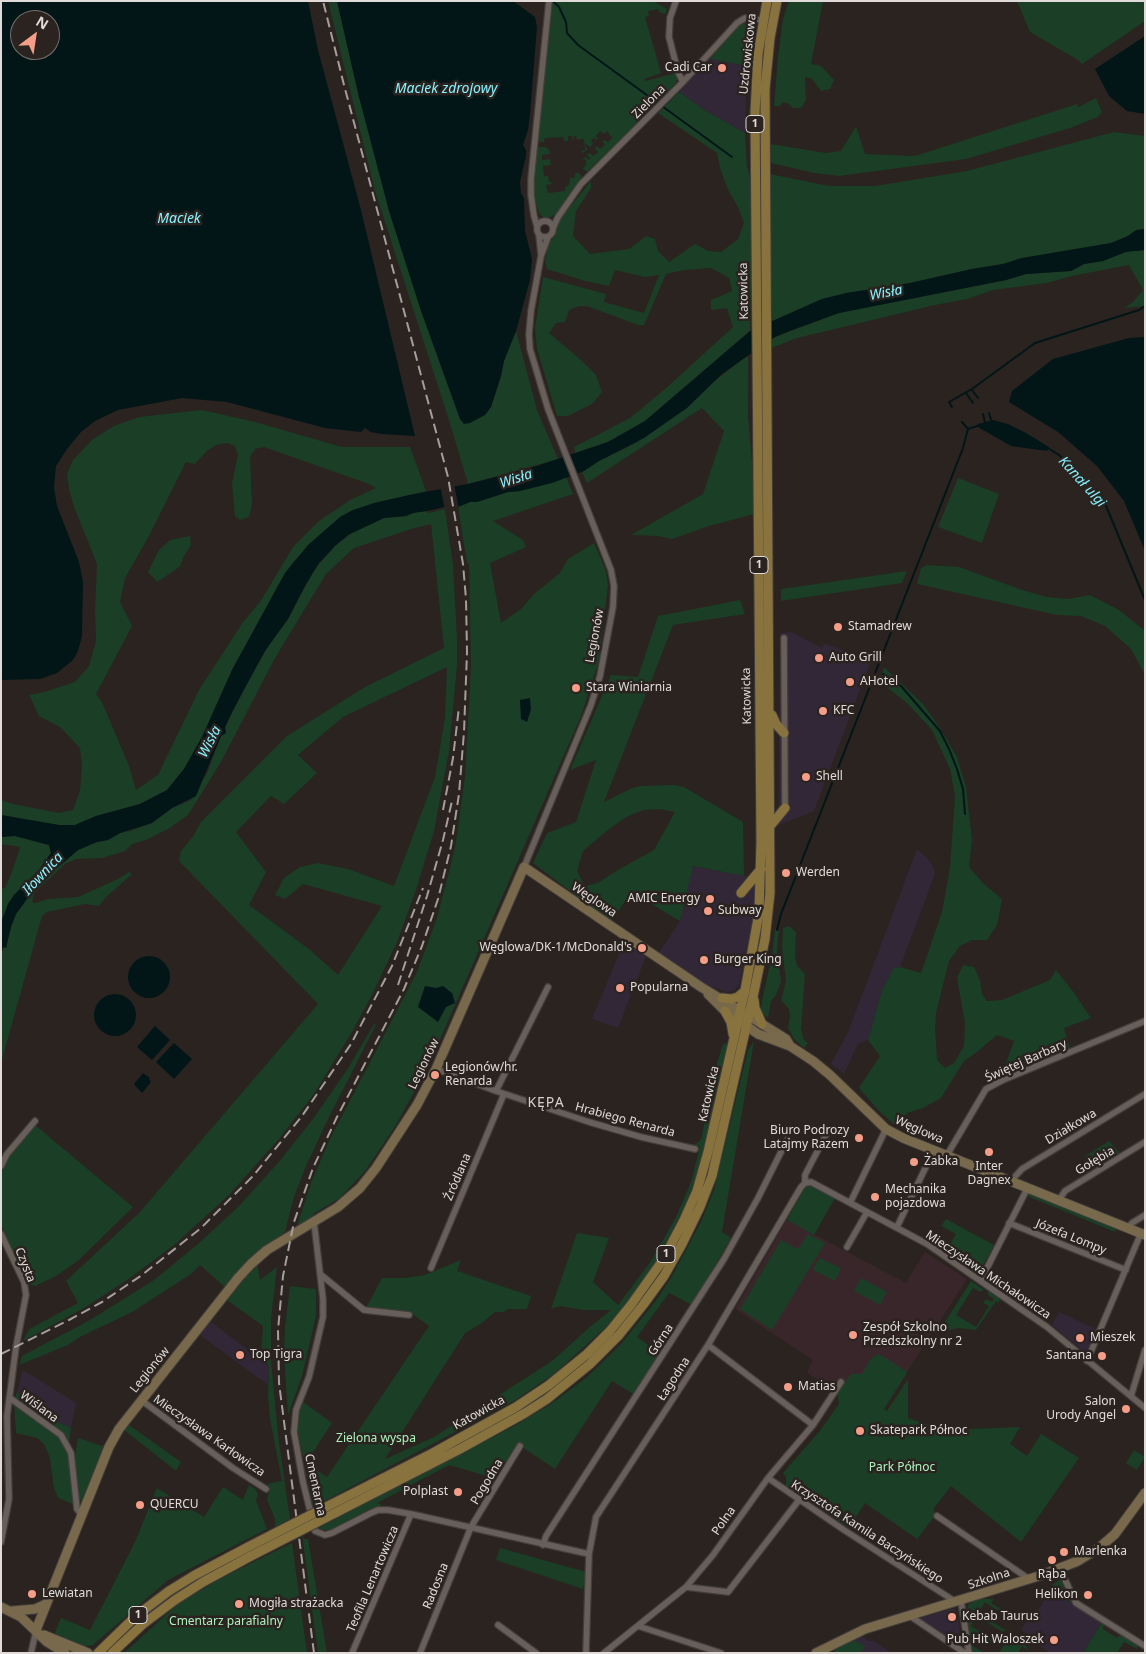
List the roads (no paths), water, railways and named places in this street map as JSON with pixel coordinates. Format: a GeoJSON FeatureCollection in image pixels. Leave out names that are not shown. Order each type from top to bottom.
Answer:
{"type":"FeatureCollection","features":[{"type":"Feature","properties":{"kind":"main road","name":"Uzdrowiskowa"},"geometry":{"type":"LineString","coordinates":[[756,229],[755,104],[758,54],[767,1]]}},
{"type":"Feature","properties":{"kind":"main road","name":"Uzdrowiskowa"},"geometry":{"type":"LineString","coordinates":[[765,228],[765,89],[770,38],[777,1]]}},
{"type":"Feature","properties":{"kind":"main road","name":"Katowicka"},"geometry":{"type":"LineString","coordinates":[[116,1651],[142,1624],[181,1596],[250,1552],[516,1407],[549,1386],[587,1354],[632,1305],[658,1266],[684,1220],[708,1152],[745,990],[759,913],[761,868],[757,394],[765,228]]}},
{"type":"Feature","properties":{"kind":"main road","name":"Katowicka"},"geometry":{"type":"LineString","coordinates":[[332,1509],[467,1446],[547,1399],[590,1364],[644,1306],[664,1276],[700,1208],[712,1176],[765,939],[770,893],[767,390],[756,229]]}},
{"type":"Feature","properties":{"kind":"main road"},"geometry":{"type":"LineString","coordinates":[[770,710],[776,724],[784,734]]}},
{"type":"Feature","properties":{"kind":"main road"},"geometry":{"type":"LineString","coordinates":[[771,825],[785,808]]}},
{"type":"Feature","properties":{"kind":"main road"},"geometry":{"type":"LineString","coordinates":[[742,893],[761,868]]}},
{"type":"Feature","properties":{"kind":"main road"},"geometry":{"type":"LineString","coordinates":[[722,998],[731,999],[738,997],[745,990]]}},
{"type":"Feature","properties":{"kind":"main road"},"geometry":{"type":"LineString","coordinates":[[753,997],[755,1008],[762,1024]]}},
{"type":"Feature","properties":{"kind":"main road"},"geometry":{"type":"LineString","coordinates":[[725,1011],[731,1022],[733,1040]]}},
{"type":"Feature","properties":{"kind":"main road","name":"Katowicka"},"geometry":{"type":"LineString","coordinates":[[98,1653],[136,1616],[169,1591],[195,1575],[250,1552]]}},
{"type":"Feature","properties":{"kind":"street"},"geometry":{"type":"LineString","coordinates":[[541,256],[531,196],[531,179],[549,1]]}},
{"type":"Feature","properties":{"kind":"street"},"geometry":{"type":"LineString","coordinates":[[676,1],[670,18],[669,32],[678,72],[683,82]]}},
{"type":"Feature","properties":{"kind":"street","name":"Zielona"},"geometry":{"type":"LineString","coordinates":[[553,228],[558,217],[581,184],[683,82],[737,23],[745,18],[763,20]]}},
{"type":"Feature","properties":{"kind":"street"},"geometry":{"type":"LineString","coordinates":[[534,212],[553,228],[541,256]]}},
{"type":"Feature","properties":{"kind":"street"},"geometry":{"type":"LineString","coordinates":[[537,226],[558,217]]}},
{"type":"Feature","properties":{"kind":"street"},"geometry":{"type":"LineString","coordinates":[[539,235],[544,238],[548,237]]}},
{"type":"Feature","properties":{"kind":"street","name":"Legionów"},"geometry":{"type":"LineString","coordinates":[[37,1631],[109,1447],[119,1429],[238,1278],[268,1250],[338,1207],[360,1188],[376,1168],[417,1105],[436,1069],[524,867],[591,705],[600,676],[613,607],[614,586],[611,570],[548,409],[530,350],[529,334],[532,306],[541,256]]}},
{"type":"Feature","properties":{"kind":"street"},"geometry":{"type":"LineString","coordinates":[[784,638],[785,808]]}},
{"type":"Feature","properties":{"kind":"street","name":"Węglowa"},"geometry":{"type":"LineString","coordinates":[[524,867],[701,987],[722,998],[786,1040],[790,1046]]}},
{"type":"Feature","properties":{"kind":"street"},"geometry":{"type":"LineString","coordinates":[[496,1091],[548,987]]}},
{"type":"Feature","properties":{"kind":"street","name":"Węglowa"},"geometry":{"type":"LineString","coordinates":[[701,987],[725,1011],[758,1034],[790,1046],[830,1075],[886,1128],[903,1138],[1143,1234]]}},
{"type":"Feature","properties":{"kind":"street","name":"Świętej Barbary"},"geometry":{"type":"LineString","coordinates":[[947,1155],[986,1089],[1003,1080],[1145,1021]]}},
{"type":"Feature","properties":{"kind":"street","name":"Hrabiego Renarda"},"geometry":{"type":"LineString","coordinates":[[436,1069],[504,1094],[641,1137],[695,1149]]}},
{"type":"Feature","properties":{"kind":"street","name":"Źródlana"},"geometry":{"type":"LineString","coordinates":[[431,1268],[504,1094]]}},
{"type":"Feature","properties":{"kind":"street","name":"Działkowa"},"geometry":{"type":"LineString","coordinates":[[1011,1180],[1022,1169],[1145,1094]]}},
{"type":"Feature","properties":{"kind":"street"},"geometry":{"type":"LineString","coordinates":[[1,1166],[7,1154],[35,1121]]}},
{"type":"Feature","properties":{"kind":"street"},"geometry":{"type":"LineString","coordinates":[[850,1203],[886,1128]]}},
{"type":"Feature","properties":{"kind":"street","name":"Łagodna"},"geometry":{"type":"LineString","coordinates":[[586,1653],[588,1554],[596,1517],[708,1346],[805,1183],[805,1174],[828,1131]]}},
{"type":"Feature","properties":{"kind":"street","name":"Górna"},"geometry":{"type":"LineString","coordinates":[[543,1545],[546,1536],[724,1259],[758,1198],[787,1140]]}},
{"type":"Feature","properties":{"kind":"street","name":"Gołębia"},"geometry":{"type":"LineString","coordinates":[[1059,1200],[1065,1191],[1145,1142]]}},
{"type":"Feature","properties":{"kind":"street"},"geometry":{"type":"LineString","coordinates":[[897,1227],[934,1150]]}},
{"type":"Feature","properties":{"kind":"street","name":"Mieczysława Michałowicza"},"geometry":{"type":"LineString","coordinates":[[805,1183],[811,1182],[927,1244],[1047,1327],[1145,1408]]}},
{"type":"Feature","properties":{"kind":"street"},"geometry":{"type":"LineString","coordinates":[[981,1280],[1028,1187]]}},
{"type":"Feature","properties":{"kind":"street"},"geometry":{"type":"LineString","coordinates":[[847,1247],[867,1212]]}},
{"type":"Feature","properties":{"kind":"street"},"geometry":{"type":"LineString","coordinates":[[1128,1228],[1132,1223],[1145,1215]]}},
{"type":"Feature","properties":{"kind":"street","name":"Cmentarna"},"geometry":{"type":"LineString","coordinates":[[314,1222],[323,1299],[323,1317],[310,1377],[296,1410],[294,1432],[303,1482],[315,1531],[324,1535],[332,1534],[378,1510],[388,1510],[588,1554]]}},
{"type":"Feature","properties":{"kind":"street","name":"Józefa Lompy"},"geometry":{"type":"LineString","coordinates":[[1009,1223],[1126,1270]]}},
{"type":"Feature","properties":{"kind":"street","name":"Czysta"},"geometry":{"type":"LineString","coordinates":[[1,1234],[24,1282],[26,1295],[16,1347],[10,1398],[7,1434],[9,1499],[1,1542]]}},
{"type":"Feature","properties":{"kind":"street"},"geometry":{"type":"LineString","coordinates":[[1087,1361],[1143,1234]]}},
{"type":"Feature","properties":{"kind":"street"},"geometry":{"type":"LineString","coordinates":[[320,1274],[364,1310],[409,1315]]}},
{"type":"Feature","properties":{"kind":"street"},"geometry":{"type":"LineString","coordinates":[[708,1346],[813,1425]]}},
{"type":"Feature","properties":{"kind":"street"},"geometry":{"type":"LineString","coordinates":[[1131,1396],[1145,1350]]}},
{"type":"Feature","properties":{"kind":"street","name":"Polna"},"geometry":{"type":"LineString","coordinates":[[604,1653],[610,1646],[686,1587],[713,1555],[768,1478],[813,1425],[841,1382]]}},
{"type":"Feature","properties":{"kind":"street","name":"Wiślana"},"geometry":{"type":"LineString","coordinates":[[10,1398],[61,1435],[71,1454],[77,1508],[82,1516]]}},
{"type":"Feature","properties":{"kind":"street","name":"Mieczysława Karłowicza"},"geometry":{"type":"LineString","coordinates":[[141,1400],[233,1468],[266,1489]]}},
{"type":"Feature","properties":{"kind":"street","name":"Pogodna"},"geometry":{"type":"LineString","coordinates":[[471,1528],[520,1446]]}},
{"type":"Feature","properties":{"kind":"street","name":"Krzysztofa Kamila Baczyńskiego"},"geometry":{"type":"LineString","coordinates":[[768,1478],[958,1602]]}},
{"type":"Feature","properties":{"kind":"street","name":"Szkolna"},"geometry":{"type":"LineString","coordinates":[[822,1651],[865,1629],[958,1602],[1060,1569],[1078,1561],[1099,1548],[1115,1534],[1145,1493]]}},
{"type":"Feature","properties":{"kind":"street"},"geometry":{"type":"LineString","coordinates":[[686,1587],[728,1592],[799,1500]]}},
{"type":"Feature","properties":{"kind":"street","name":"Teofila Lenartowicza"},"geometry":{"type":"LineString","coordinates":[[352,1653],[412,1514]]}},
{"type":"Feature","properties":{"kind":"street"},"geometry":{"type":"LineString","coordinates":[[937,1516],[1029,1579]]}},
{"type":"Feature","properties":{"kind":"street","name":"Radosna"},"geometry":{"type":"LineString","coordinates":[[420,1653],[471,1528]]}},
{"type":"Feature","properties":{"kind":"street"},"geometry":{"type":"LineString","coordinates":[[1060,1569],[1076,1603],[1145,1646]]}},
{"type":"Feature","properties":{"kind":"street"},"geometry":{"type":"LineString","coordinates":[[958,1602],[969,1653]]}},
{"type":"Feature","properties":{"kind":"street"},"geometry":{"type":"LineString","coordinates":[[12,1611],[35,1609],[46,1604]]}},
{"type":"Feature","properties":{"kind":"street"},"geometry":{"type":"LineString","coordinates":[[1,1607],[12,1611],[37,1631],[47,1642],[65,1653]]}},
{"type":"Feature","properties":{"kind":"street"},"geometry":{"type":"LineString","coordinates":[[910,1616],[965,1653]]}},
{"type":"Feature","properties":{"kind":"street"},"geometry":{"type":"LineString","coordinates":[[498,1625],[536,1653]]}},
{"type":"Feature","properties":{"kind":"street"},"geometry":{"type":"LineString","coordinates":[[638,1626],[721,1653]]}},
{"type":"Feature","properties":{"kind":"street"},"geometry":{"type":"LineString","coordinates":[[31,1653],[37,1631]]}},
{"type":"Feature","properties":{"kind":"street"},"geometry":{"type":"LineString","coordinates":[[37,1631],[88,1653]]}},
{"type":"Feature","properties":{"kind":"water","name":"Maciek"},"geometry":{"type":"Polygon","coordinates":[[[1,1],[308,1],[318,50],[361,210],[415,436],[381,434],[371,432],[365,428],[361,432],[325,428],[227,402],[182,398],[118,410],[95,421],[81,432],[56,466],[54,487],[57,506],[79,562],[83,582],[82,636],[78,651],[73,660],[57,673],[40,679],[1,680],[1,1]]]}},
{"type":"Feature","properties":{"kind":"water","name":"Maciek zdrojowy"},"geometry":{"type":"Polygon","coordinates":[[[337,1],[513,1],[535,17],[537,27],[530,114],[528,130],[523,145],[526,150],[526,156],[520,182],[521,193],[524,198],[525,231],[532,259],[530,280],[516,331],[504,361],[491,407],[485,415],[470,423],[464,424],[460,419],[421,311],[389,211],[359,97],[337,1]]]}},
{"type":"Feature","properties":{"kind":"water"},"geometry":{"type":"Polygon","coordinates":[[[1145,36],[1145,114],[1127,111],[1109,96],[1095,69],[1145,36]]]}},
{"type":"Feature","properties":{"kind":"water"},"geometry":{"type":"Polygon","coordinates":[[[1145,229],[1145,250],[1126,252],[1103,261],[1084,264],[1071,271],[1026,274],[1006,280],[839,313],[792,330],[775,337],[722,374],[687,408],[644,438],[599,461],[584,471],[552,483],[508,492],[458,507],[453,505],[406,516],[384,518],[348,535],[319,563],[288,619],[265,651],[233,710],[225,727],[226,733],[221,736],[196,796],[172,808],[152,823],[120,833],[108,840],[97,842],[78,850],[43,880],[16,914],[6,948],[3,947],[1,956],[1,923],[8,904],[14,895],[39,870],[51,853],[49,845],[15,836],[1,837],[1,815],[59,825],[75,825],[96,816],[140,804],[167,790],[184,769],[202,737],[232,670],[285,573],[308,545],[340,517],[353,510],[374,503],[496,477],[537,466],[608,442],[645,421],[750,331],[822,299],[1003,264],[1022,258],[1111,243],[1128,236],[1136,230],[1145,229]]]}},
{"type":"Feature","properties":{"kind":"water"},"geometry":{"type":"Polygon","coordinates":[[[1145,337],[1145,551],[1124,501],[1097,466],[1058,432],[1009,402],[1012,391],[1053,359],[1129,338],[1145,337]]]}},
{"type":"Feature","properties":{"kind":"water"},"geometry":{"type":"Polygon","coordinates":[[[993,420],[1008,424],[1026,433],[1049,447],[1047,451],[1011,446],[978,427],[978,424],[993,420]]]}},
{"type":"Feature","properties":{"kind":"water"},"geometry":{"type":"Polygon","coordinates":[[[530,698],[531,709],[527,722],[521,719],[520,700],[530,698]]]}},
{"type":"Feature","properties":{"kind":"water"},"geometry":{"type":"Polygon","coordinates":[[[145,956],[153,956],[164,962],[170,977],[164,992],[153,998],[145,998],[134,992],[128,981],[128,973],[134,962],[145,956]]]}},
{"type":"Feature","properties":{"kind":"water"},"geometry":{"type":"Polygon","coordinates":[[[425,986],[436,988],[443,986],[452,993],[455,1003],[446,1007],[438,1022],[418,1007],[425,986]]]}},
{"type":"Feature","properties":{"kind":"water"},"geometry":{"type":"Polygon","coordinates":[[[111,994],[119,994],[130,1000],[136,1015],[130,1030],[119,1036],[111,1036],[100,1030],[94,1019],[94,1011],[100,1000],[111,994]]]}},
{"type":"Feature","properties":{"kind":"water"},"geometry":{"type":"Polygon","coordinates":[[[155,1026],[170,1040],[152,1060],[137,1047],[155,1026]]]}},
{"type":"Feature","properties":{"kind":"water"},"geometry":{"type":"Polygon","coordinates":[[[174,1043],[192,1059],[174,1079],[156,1062],[174,1043]]]}},
{"type":"Feature","properties":{"kind":"water"},"geometry":{"type":"Polygon","coordinates":[[[143,1073],[150,1078],[151,1082],[142,1093],[134,1084],[143,1073]]]}},
{"type":"Feature","properties":{"kind":"waterway"},"geometry":{"type":"LineString","coordinates":[[553,1],[559,7],[566,22],[567,33],[578,45],[732,157]]}},
{"type":"Feature","properties":{"kind":"waterway","name":"Kanał ulgi"},"geometry":{"type":"LineString","coordinates":[[952,407],[949,402],[972,389],[1035,343],[1139,310],[1145,306]]}},
{"type":"Feature","properties":{"kind":"waterway"},"geometry":{"type":"LineString","coordinates":[[972,390],[978,398]]}},
{"type":"Feature","properties":{"kind":"waterway"},"geometry":{"type":"LineString","coordinates":[[966,393],[973,403]]}},
{"type":"Feature","properties":{"kind":"waterway"},"geometry":{"type":"LineString","coordinates":[[989,413],[992,423]]}},
{"type":"Feature","properties":{"kind":"waterway"},"geometry":{"type":"LineString","coordinates":[[983,414],[985,423]]}},
{"type":"Feature","properties":{"kind":"waterway"},"geometry":{"type":"LineString","coordinates":[[962,422],[968,429]]}},
{"type":"Feature","properties":{"kind":"waterway","name":"Kanał ulgi"},"geometry":{"type":"LineString","coordinates":[[968,429],[980,425]]}},
{"type":"Feature","properties":{"kind":"waterway"},"geometry":{"type":"LineString","coordinates":[[777,930],[781,914],[963,448],[968,429]]}},
{"type":"Feature","properties":{"kind":"waterway","name":"Kanał ulgi"},"geometry":{"type":"LineString","coordinates":[[1048,448],[1059,455],[1104,501],[1145,600]]}},
{"type":"Feature","properties":{"kind":"waterway"},"geometry":{"type":"LineString","coordinates":[[883,674],[901,686],[940,731],[957,769],[963,789],[965,814]]}},
{"type":"Feature","properties":{"kind":"railway"},"geometry":{"type":"LineString","coordinates":[[314,1653],[279,1383],[278,1330],[283,1276],[294,1222],[313,1168],[337,1117],[404,989],[422,946],[438,899],[451,846],[459,794],[464,732],[467,652],[463,564],[448,477],[323,1]]}},
{"type":"Feature","properties":{"kind":"railway"},"geometry":{"type":"LineString","coordinates":[[443,810],[453,758],[459,707]]}},
{"type":"Feature","properties":{"kind":"railway"},"geometry":{"type":"LineString","coordinates":[[398,985],[427,896],[452,801]]}},
{"type":"Feature","properties":{"kind":"railway"},"geometry":{"type":"LineString","coordinates":[[1,1354],[102,1302],[142,1275],[201,1228],[253,1176],[302,1116],[351,1044],[392,966],[423,888]]}},
{"type":"Feature","properties":{"kind":"place","name":"Cadi Car"},"geometry":{"type":"Point","coordinates":[722,68]}},
{"type":"Feature","properties":{"kind":"place","name":"Stamadrew"},"geometry":{"type":"Point","coordinates":[838,627]}},
{"type":"Feature","properties":{"kind":"place","name":"Auto Grill"},"geometry":{"type":"Point","coordinates":[819,658]}},
{"type":"Feature","properties":{"kind":"place","name":"AHotel"},"geometry":{"type":"Point","coordinates":[850,682]}},
{"type":"Feature","properties":{"kind":"place","name":"Stara Winiarnia"},"geometry":{"type":"Point","coordinates":[576,688]}},
{"type":"Feature","properties":{"kind":"place","name":"KFC"},"geometry":{"type":"Point","coordinates":[823,711]}},
{"type":"Feature","properties":{"kind":"place","name":"Shell"},"geometry":{"type":"Point","coordinates":[806,777]}},
{"type":"Feature","properties":{"kind":"place","name":"Werden"},"geometry":{"type":"Point","coordinates":[786,873]}},
{"type":"Feature","properties":{"kind":"place","name":"AMIC Energy"},"geometry":{"type":"Point","coordinates":[710,899]}},
{"type":"Feature","properties":{"kind":"place","name":"Subway"},"geometry":{"type":"Point","coordinates":[708,911]}},
{"type":"Feature","properties":{"kind":"place","name":"Węglowa/DK-1/McDonald's"},"geometry":{"type":"Point","coordinates":[642,948]}},
{"type":"Feature","properties":{"kind":"place","name":"Burger King"},"geometry":{"type":"Point","coordinates":[704,960]}},
{"type":"Feature","properties":{"kind":"place","name":"Popularna"},"geometry":{"type":"Point","coordinates":[620,988]}},
{"type":"Feature","properties":{"kind":"place","name":"Legionów/hr. Renarda"},"geometry":{"type":"Point","coordinates":[435,1075]}},
{"type":"Feature","properties":{"kind":"place","name":"Biuro Podrozy Latajmy Razem"},"geometry":{"type":"Point","coordinates":[859,1138]}},
{"type":"Feature","properties":{"kind":"place","name":"Inter Dagnex"},"geometry":{"type":"Point","coordinates":[989,1152]}},
{"type":"Feature","properties":{"kind":"place","name":"Żabka"},"geometry":{"type":"Point","coordinates":[914,1162]}},
{"type":"Feature","properties":{"kind":"place","name":"Mechanika pojazdowa"},"geometry":{"type":"Point","coordinates":[875,1197]}},
{"type":"Feature","properties":{"kind":"place","name":"Zespół Szkolno Przedszkolny nr 2"},"geometry":{"type":"Point","coordinates":[853,1335]}},
{"type":"Feature","properties":{"kind":"place","name":"Mieszek"},"geometry":{"type":"Point","coordinates":[1080,1338]}},
{"type":"Feature","properties":{"kind":"place","name":"Top Tigra"},"geometry":{"type":"Point","coordinates":[240,1355]}},
{"type":"Feature","properties":{"kind":"place","name":"Santana"},"geometry":{"type":"Point","coordinates":[1102,1356]}},
{"type":"Feature","properties":{"kind":"place","name":"Matias"},"geometry":{"type":"Point","coordinates":[788,1387]}},
{"type":"Feature","properties":{"kind":"place","name":"Salon Urody Angel"},"geometry":{"type":"Point","coordinates":[1126,1409]}},
{"type":"Feature","properties":{"kind":"place","name":"Skatepark Północ"},"geometry":{"type":"Point","coordinates":[860,1431]}},
{"type":"Feature","properties":{"kind":"place","name":"Polplast"},"geometry":{"type":"Point","coordinates":[458,1492]}},
{"type":"Feature","properties":{"kind":"place","name":"QUERCU"},"geometry":{"type":"Point","coordinates":[140,1505]}},
{"type":"Feature","properties":{"kind":"place","name":"Marlenka"},"geometry":{"type":"Point","coordinates":[1064,1552]}},
{"type":"Feature","properties":{"kind":"place","name":"Rąba"},"geometry":{"type":"Point","coordinates":[1052,1560]}},
{"type":"Feature","properties":{"kind":"place","name":"Lewiatan"},"geometry":{"type":"Point","coordinates":[32,1594]}},
{"type":"Feature","properties":{"kind":"place","name":"Helikon"},"geometry":{"type":"Point","coordinates":[1088,1595]}},
{"type":"Feature","properties":{"kind":"place","name":"Mogiła strażacka"},"geometry":{"type":"Point","coordinates":[239,1604]}},
{"type":"Feature","properties":{"kind":"place","name":"Kebab Taurus"},"geometry":{"type":"Point","coordinates":[952,1617]}},
{"type":"Feature","properties":{"kind":"place","name":"Pub Hit Waloszek"},"geometry":{"type":"Point","coordinates":[1054,1640]}},
{"type":"Feature","properties":{"kind":"district","name":"KĘPA"},"geometry":{"type":"Point","coordinates":[546,1103]}},
{"type":"Feature","properties":{"kind":"water label","name":"Wisła"},"geometry":{"type":"Point","coordinates":[886,293]}},
{"type":"Feature","properties":{"kind":"water label","name":"Wisła"},"geometry":{"type":"Point","coordinates":[516,479]}},
{"type":"Feature","properties":{"kind":"water label","name":"Wisła"},"geometry":{"type":"Point","coordinates":[210,742]}},
{"type":"Feature","properties":{"kind":"water label","name":"Iłownica"},"geometry":{"type":"Point","coordinates":[43,874]}},
{"type":"Feature","properties":{"kind":"park label","name":"Zielona wyspa"},"geometry":{"type":"Point","coordinates":[376,1439]}},
{"type":"Feature","properties":{"kind":"park label","name":"Park Północ"},"geometry":{"type":"Point","coordinates":[902,1468]}},
{"type":"Feature","properties":{"kind":"park label","name":"Cmentarz parafialny"},"geometry":{"type":"Point","coordinates":[226,1622]}}]}
